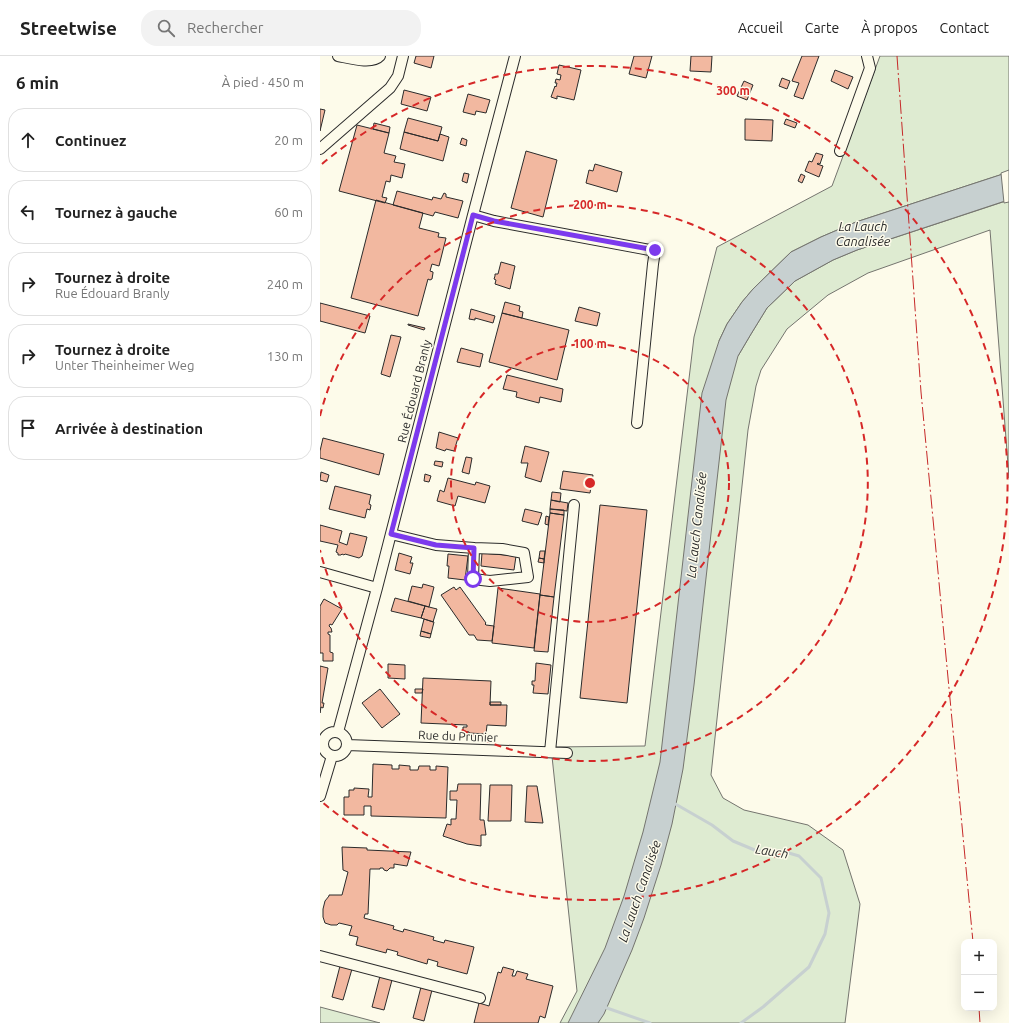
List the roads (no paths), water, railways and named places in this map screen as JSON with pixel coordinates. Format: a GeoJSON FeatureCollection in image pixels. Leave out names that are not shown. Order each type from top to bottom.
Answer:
{"type":"FeatureCollection","features":[{"type":"Feature","properties":{"kind":"street"},"geometry":{"type":"LineString","coordinates":[[338,56],[367,61],[378,59],[380,56]]}},
{"type":"Feature","properties":{"kind":"street"},"geometry":{"type":"LineString","coordinates":[[320,149],[390,88],[398,76],[403,56]]}},
{"type":"Feature","properties":{"kind":"street","name":"Rue Édouard Branly"},"geometry":{"type":"LineString","coordinates":[[338,732],[378,588],[515,56]]}},
{"type":"Feature","properties":{"kind":"street"},"geometry":{"type":"LineString","coordinates":[[840,151],[870,68],[867,56]]}},
{"type":"Feature","properties":{"kind":"street"},"geometry":{"type":"LineString","coordinates":[[473,215],[494,221],[655,250],[637,423]]}},
{"type":"Feature","properties":{"kind":"street"},"geometry":{"type":"LineString","coordinates":[[550,752],[574,505]]}},
{"type":"Feature","properties":{"kind":"street"},"geometry":{"type":"LineString","coordinates":[[391,534],[436,545],[502,549],[524,554],[528,577],[490,581],[473,579],[474,548]]}},
{"type":"Feature","properties":{"kind":"street"},"geometry":{"type":"LineString","coordinates":[[320,572],[378,588]]}},
{"type":"Feature","properties":{"kind":"street"},"geometry":{"type":"LineString","coordinates":[[338,732],[345,737],[348,745],[345,752],[332,756],[327,753],[321,744],[327,734],[338,732]]}},
{"type":"Feature","properties":{"kind":"street","name":"Rue du Prunier"},"geometry":{"type":"LineString","coordinates":[[348,745],[567,753]]}},
{"type":"Feature","properties":{"kind":"street"},"geometry":{"type":"LineString","coordinates":[[320,796],[332,756]]}},
{"type":"Feature","properties":{"kind":"street"},"geometry":{"type":"LineString","coordinates":[[320,956],[480,998]]}},
{"type":"Feature","properties":{"kind":"water","name":"La Lauch Canalisée"},"geometry":{"type":"Polygon","coordinates":[[[1009,172],[1005,201],[857,250],[833,260],[795,281],[767,308],[738,356],[726,400],[694,685],[683,769],[672,824],[644,918],[632,950],[604,1014],[598,1023],[568,1023],[605,948],[624,896],[643,832],[660,762],[702,393],[719,341],[727,324],[753,289],[791,252],[856,222],[1009,172]]]}},
{"type":"Feature","properties":{"kind":"waterway","name":"Lauch"},"geometry":{"type":"LineString","coordinates":[[672,802],[712,825],[733,841],[757,851],[782,851],[799,856],[821,878],[829,913],[825,934],[809,967],[763,1007],[741,1023]]}},
{"type":"Feature","properties":{"kind":"waterway","name":"Lauch"},"geometry":{"type":"LineString","coordinates":[[604,1007],[650,1023]]}}]}
